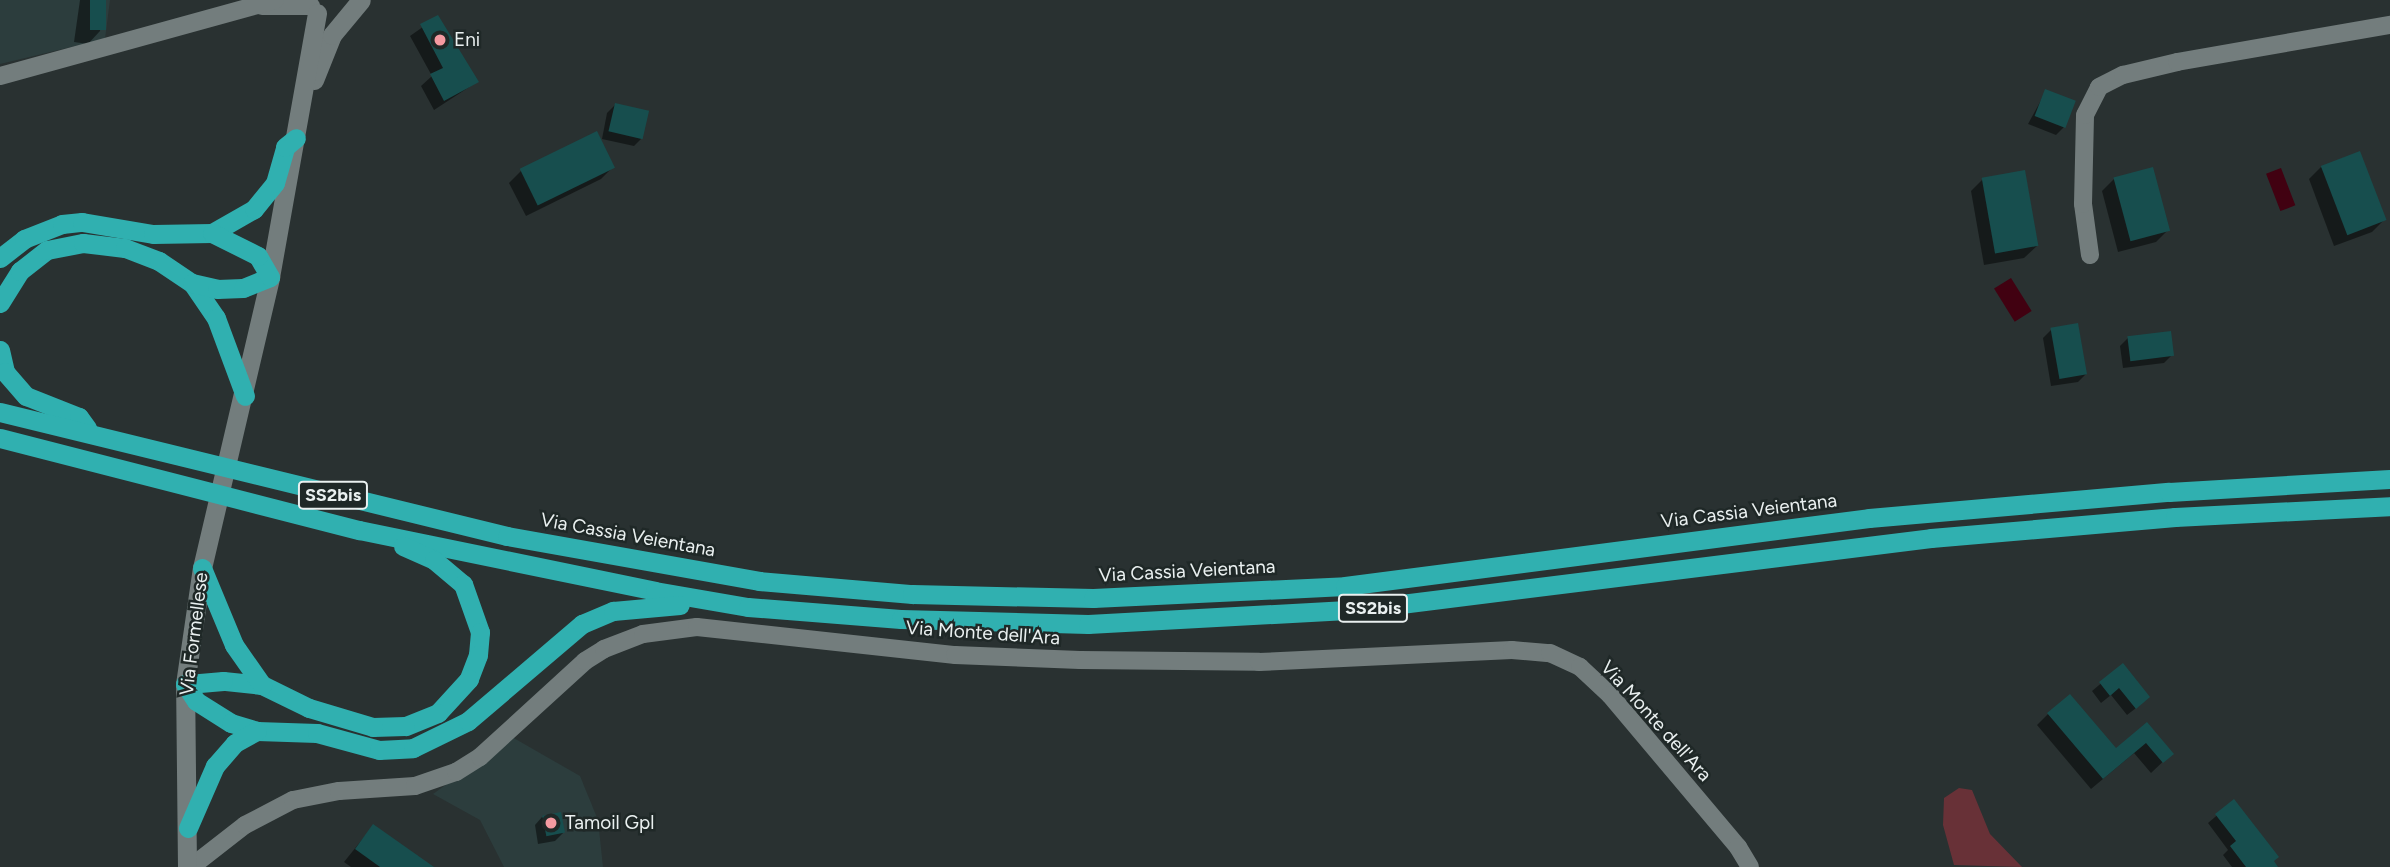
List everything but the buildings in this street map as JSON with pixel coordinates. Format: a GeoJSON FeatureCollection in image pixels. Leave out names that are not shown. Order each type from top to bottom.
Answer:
{"type":"FeatureCollection","features":[{"type":"Feature","properties":{"kind":"highway"},"geometry":{"type":"LineString","coordinates":[[212,233],[254,209],[275,183],[285,147],[296,138]]}},
{"type":"Feature","properties":{"kind":"highway"},"geometry":{"type":"LineString","coordinates":[[0,258],[24,239],[62,224],[82,222],[153,234],[212,233],[258,256],[270,277],[243,288],[192,284]]}},
{"type":"Feature","properties":{"kind":"highway"},"geometry":{"type":"LineString","coordinates":[[0,303],[20,271],[47,250],[83,243],[125,248],[159,261],[192,284],[216,318],[244,401]]}},
{"type":"Feature","properties":{"kind":"highway"},"geometry":{"type":"LineString","coordinates":[[0,350],[5,373],[26,396],[79,417],[90,431]]}},
{"type":"Feature","properties":{"kind":"highway","name":"Via Cassia Veientana"},"geometry":{"type":"LineString","coordinates":[[0,412],[90,431],[298,487],[668,567],[759,581],[912,594],[1093,598],[1345,586],[1869,518],[2169,492],[2390,479]]}},
{"type":"Feature","properties":{"kind":"highway","name":"SS2bis"},"geometry":{"type":"LineString","coordinates":[[0,438],[359,530],[748,607],[901,619],[1088,624],[1361,609],[1931,538],[2175,517],[2390,506]]}},
{"type":"Feature","properties":{"kind":"highway"},"geometry":{"type":"LineString","coordinates":[[185,684],[223,681],[262,685],[355,723],[392,727],[438,713],[469,679],[478,655],[480,632],[463,584],[434,560],[359,530]]}},
{"type":"Feature","properties":{"kind":"highway"},"geometry":{"type":"LineString","coordinates":[[202,568],[234,645],[262,685]]}},
{"type":"Feature","properties":{"kind":"highway"},"geometry":{"type":"LineString","coordinates":[[185,684],[208,712],[257,731],[317,733],[379,750],[413,748],[468,721],[570,633],[599,617],[659,605],[748,607]]}},
{"type":"Feature","properties":{"kind":"highway"},"geometry":{"type":"LineString","coordinates":[[188,828],[215,766],[235,743],[257,731]]}},
{"type":"Feature","properties":{"kind":"street"},"geometry":{"type":"LineString","coordinates":[[0,76],[269,3],[312,6],[330,19],[359,6]]}},
{"type":"Feature","properties":{"kind":"street"},"geometry":{"type":"LineString","coordinates":[[296,138],[312,6]]}},
{"type":"Feature","properties":{"kind":"street"},"geometry":{"type":"LineString","coordinates":[[296,138],[325,50],[359,6]]}},
{"type":"Feature","properties":{"kind":"street"},"geometry":{"type":"LineString","coordinates":[[2090,255],[2083,204],[2085,115],[2099,87],[2114,78],[2177,62],[2390,25]]}},
{"type":"Feature","properties":{"kind":"street","name":"Via Formellese"},"geometry":{"type":"LineString","coordinates":[[189,867],[185,684],[202,568],[244,401],[296,138]]}},
{"type":"Feature","properties":{"kind":"street","name":"Via Monte dell'Ara"},"geometry":{"type":"LineString","coordinates":[[189,867],[245,825],[293,800],[339,791],[415,786],[456,772],[502,739],[585,661],[643,634],[688,628],[955,655],[1080,660],[1259,662],[1512,650],[1550,653],[1580,667],[1610,695],[1738,847],[1750,867]]}},
{"type":"Feature","properties":{"kind":"shaded area"},"geometry":{"type":"Polygon","coordinates":[[[0,0],[110,0],[105,39],[0,64],[0,0]]]}},
{"type":"Feature","properties":{"kind":"shaded area"},"geometry":{"type":"Polygon","coordinates":[[[2281,168],[2295,205],[2280,211],[2266,174],[2281,168]]]}},
{"type":"Feature","properties":{"kind":"shaded area"},"geometry":{"type":"Polygon","coordinates":[[[2011,278],[2032,311],[2015,322],[1994,289],[2011,278]]]}},
{"type":"Feature","properties":{"kind":"shaded area"},"geometry":{"type":"Polygon","coordinates":[[[512,737],[580,776],[598,820],[603,867],[504,867],[480,820],[433,794],[512,737]]]}},
{"type":"Feature","properties":{"kind":"shaded area"},"geometry":{"type":"Polygon","coordinates":[[[1959,788],[1972,790],[1990,834],[2022,867],[1954,865],[1943,825],[1944,798],[1959,788]]]}},
{"type":"Feature","properties":{"kind":"place","name":"Eni"},"geometry":{"type":"Point","coordinates":[440,40]}},
{"type":"Feature","properties":{"kind":"place","name":"Tamoil Gpl"},"geometry":{"type":"Point","coordinates":[551,823]}}]}
